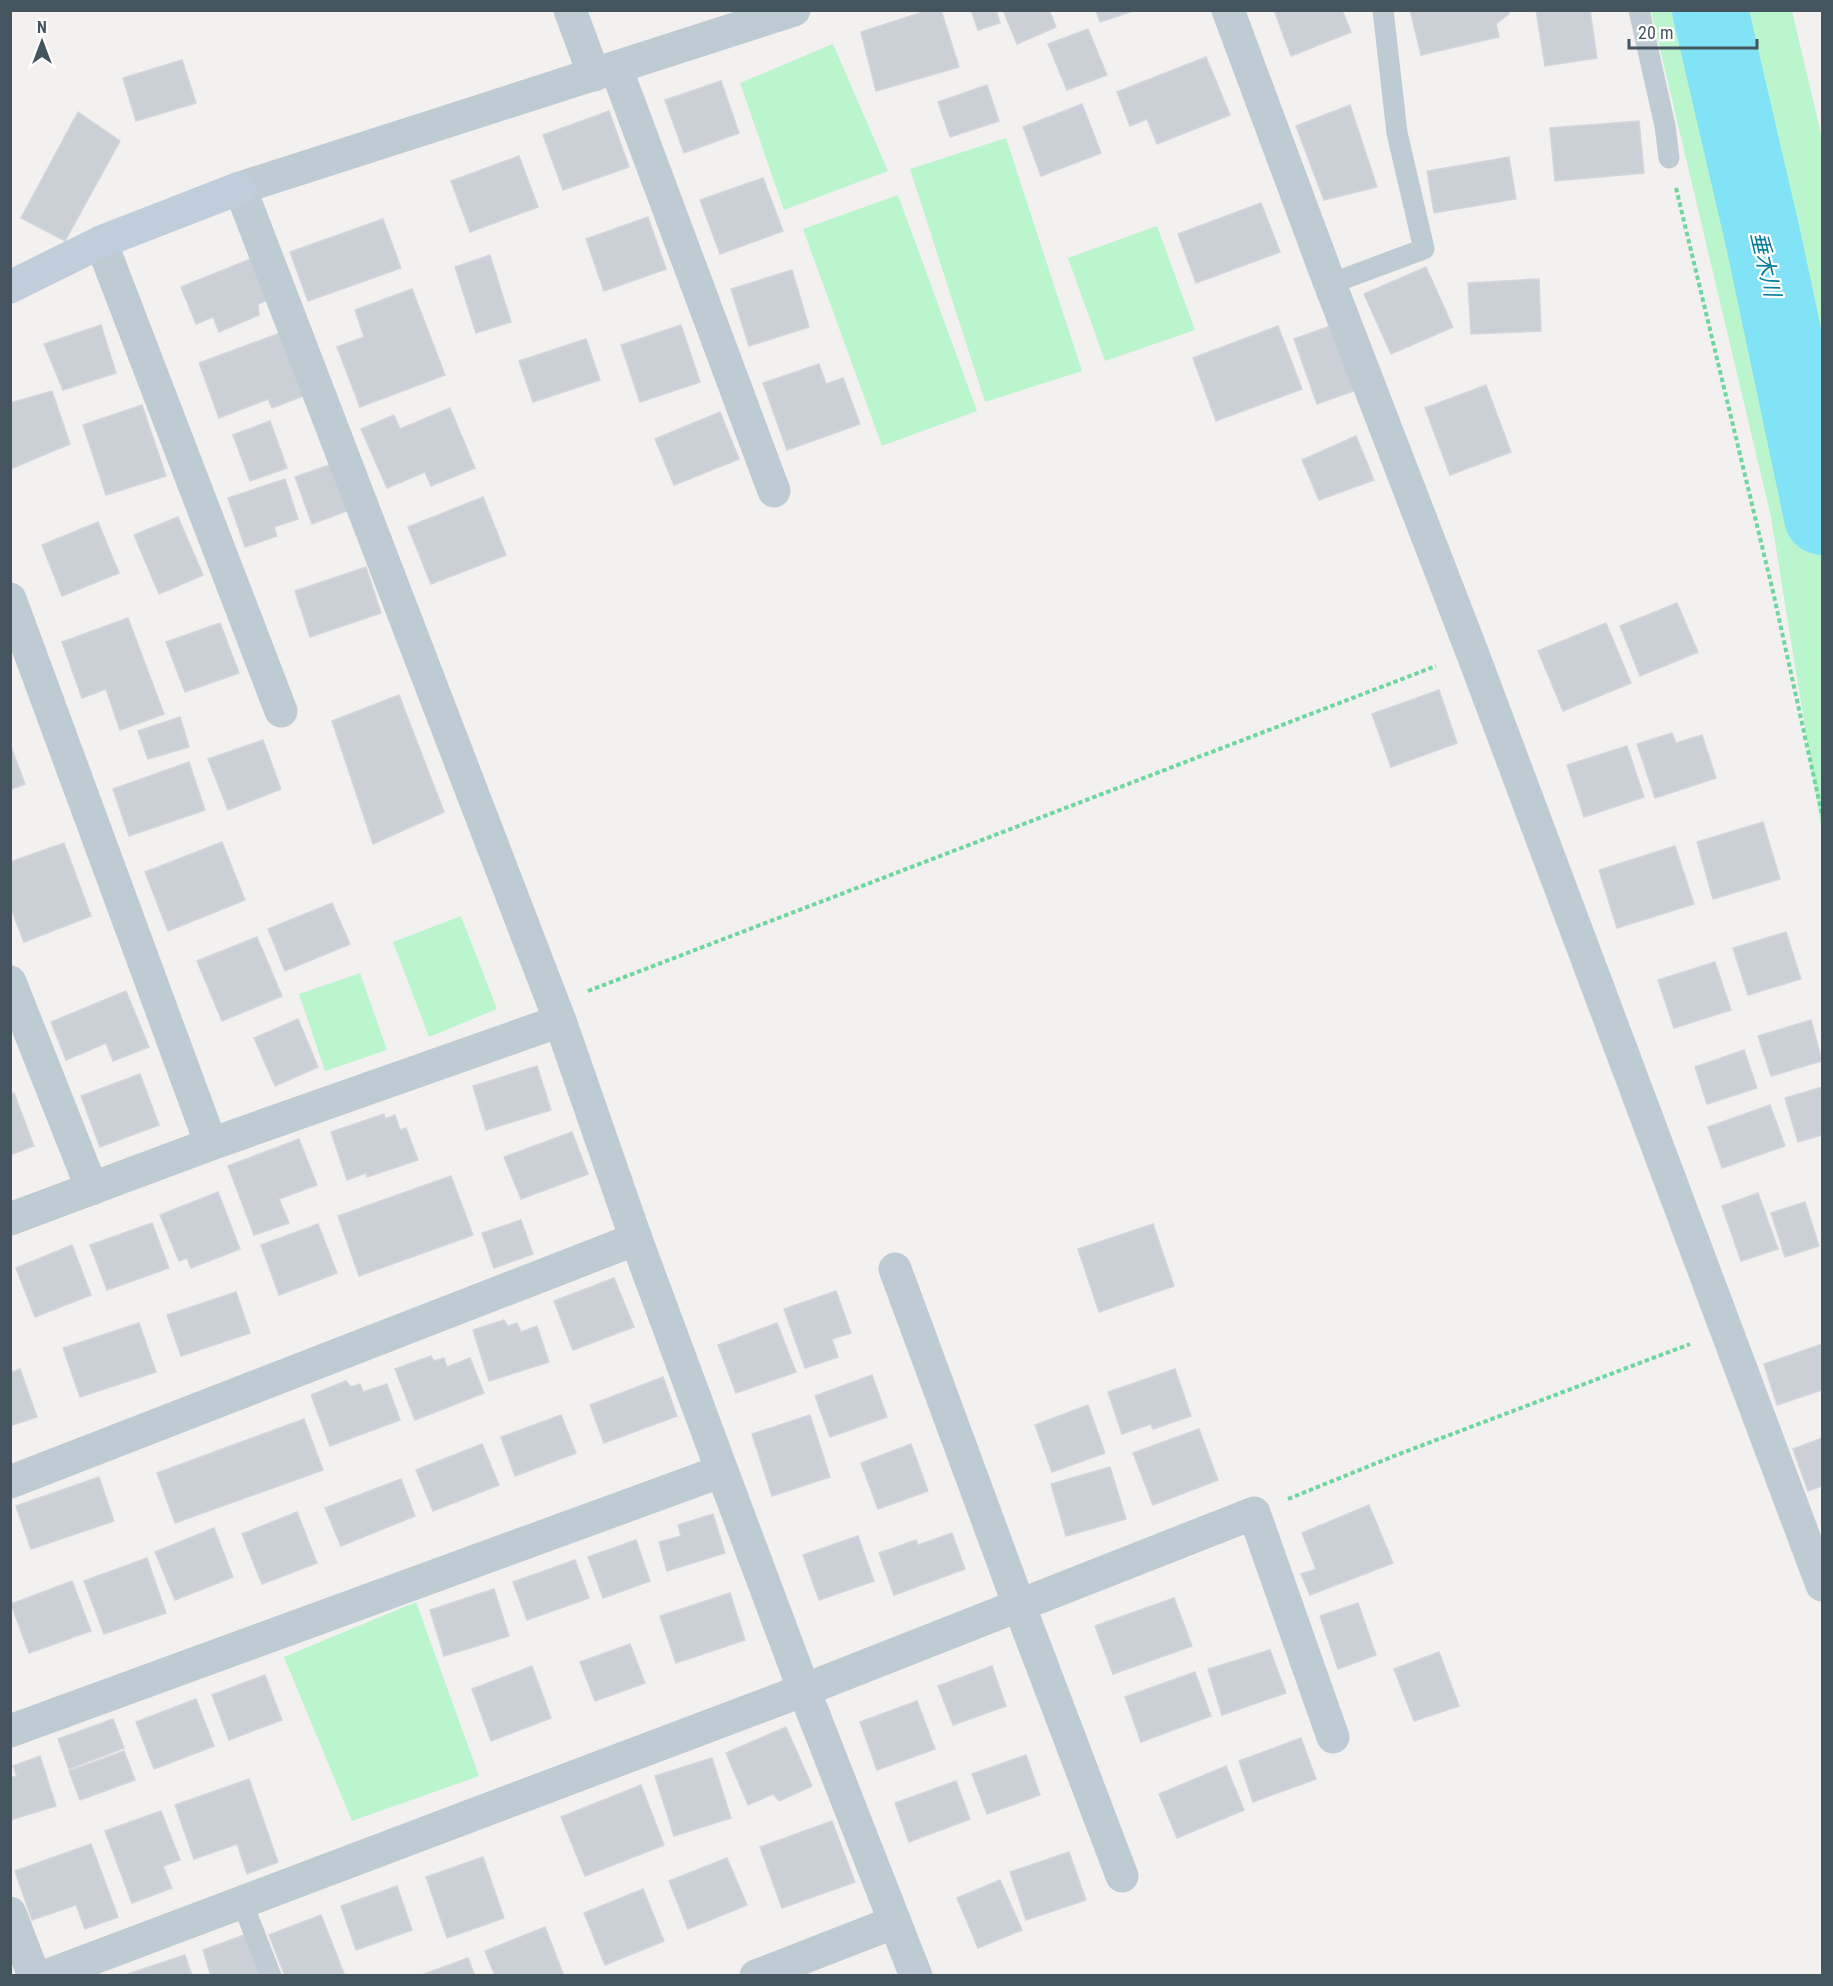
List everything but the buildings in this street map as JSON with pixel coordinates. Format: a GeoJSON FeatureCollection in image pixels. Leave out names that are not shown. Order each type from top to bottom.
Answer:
{"type":"FeatureCollection","features":[{"type":"Feature","properties":{"kind":"street"},"geometry":{"type":"LineString","coordinates":[[570,10],[605,72],[774,490]]}},
{"type":"Feature","properties":{"kind":"street"},"geometry":{"type":"LineString","coordinates":[[10,287],[101,242],[240,188],[795,10]]}},
{"type":"Feature","properties":{"kind":"street"},"geometry":{"type":"LineString","coordinates":[[1228,10],[1822,1585]]}},
{"type":"Feature","properties":{"kind":"street"},"geometry":{"type":"LineString","coordinates":[[240,188],[557,1012],[636,1239],[722,1471],[804,1690],[916,1976]]}},
{"type":"Feature","properties":{"kind":"street"},"geometry":{"type":"LineString","coordinates":[[101,242],[281,711]]}},
{"type":"Feature","properties":{"kind":"street"},"geometry":{"type":"LineString","coordinates":[[10,599],[211,1144]]}},
{"type":"Feature","properties":{"kind":"street"},"geometry":{"type":"LineString","coordinates":[[10,982],[93,1189]]}},
{"type":"Feature","properties":{"kind":"street"},"geometry":{"type":"LineString","coordinates":[[10,1219],[557,1012]]}},
{"type":"Feature","properties":{"kind":"street"},"geometry":{"type":"LineString","coordinates":[[10,1482],[636,1239]]}},
{"type":"Feature","properties":{"kind":"street"},"geometry":{"type":"LineString","coordinates":[[895,1269],[1122,1876]]}},
{"type":"Feature","properties":{"kind":"street"},"geometry":{"type":"LineString","coordinates":[[10,1731],[722,1471]]}},
{"type":"Feature","properties":{"kind":"street"},"geometry":{"type":"LineString","coordinates":[[46,1976],[804,1690],[1254,1514],[1333,1737]]}},
{"type":"Feature","properties":{"kind":"street"},"geometry":{"type":"LineString","coordinates":[[10,1913],[34,1976]]}},
{"type":"Feature","properties":{"kind":"street"},"geometry":{"type":"LineString","coordinates":[[756,1976],[895,1922]]}},
{"type":"Feature","properties":{"kind":"lane"},"geometry":{"type":"LineString","coordinates":[[1330,284],[1424,249],[1397,133],[1383,10]]}},
{"type":"Feature","properties":{"kind":"lane"},"geometry":{"type":"LineString","coordinates":[[1639,10],[1665,126],[1669,158]]}},
{"type":"Feature","properties":{"kind":"lane"},"geometry":{"type":"LineString","coordinates":[[242,1902],[271,1976]]}},
{"type":"Feature","properties":{"kind":"path"},"geometry":{"type":"LineString","coordinates":[[1669,158],[1771,585],[1822,814]]}},
{"type":"Feature","properties":{"kind":"path"},"geometry":{"type":"LineString","coordinates":[[557,1012],[1472,652]]}},
{"type":"Feature","properties":{"kind":"path"},"geometry":{"type":"LineString","coordinates":[[1254,1514],[1394,1456],[1727,1330]]}},
{"type":"Feature","properties":{"kind":"green space"},"geometry":{"type":"Polygon","coordinates":[[[1651,11],[1792,11],[1822,138],[1822,833],[1771,517],[1651,11]]]}},
{"type":"Feature","properties":{"kind":"green space"},"geometry":{"type":"Polygon","coordinates":[[[833,44],[888,171],[784,210],[740,83],[833,44]]]}},
{"type":"Feature","properties":{"kind":"green space"},"geometry":{"type":"Polygon","coordinates":[[[1006,138],[1082,371],[985,402],[910,169],[1006,138]]]}},
{"type":"Feature","properties":{"kind":"green space"},"geometry":{"type":"Polygon","coordinates":[[[898,195],[977,411],[882,446],[803,229],[898,195]]]}},
{"type":"Feature","properties":{"kind":"green space"},"geometry":{"type":"Polygon","coordinates":[[[1157,226],[1195,330],[1105,361],[1068,258],[1157,226]]]}},
{"type":"Feature","properties":{"kind":"green space"},"geometry":{"type":"Polygon","coordinates":[[[461,916],[497,1009],[429,1037],[393,942],[461,916]]]}},
{"type":"Feature","properties":{"kind":"green space"},"geometry":{"type":"Polygon","coordinates":[[[360,973],[387,1050],[325,1071],[299,994],[360,973]]]}},
{"type":"Feature","properties":{"kind":"green space"},"geometry":{"type":"Polygon","coordinates":[[[416,1602],[479,1776],[352,1821],[284,1657],[416,1602]]]}},
{"type":"Feature","properties":{"kind":"waterway","name":"垂木川"},"geometry":{"type":"LineString","coordinates":[[1710,10],[1763,238],[1822,517]]}}]}
